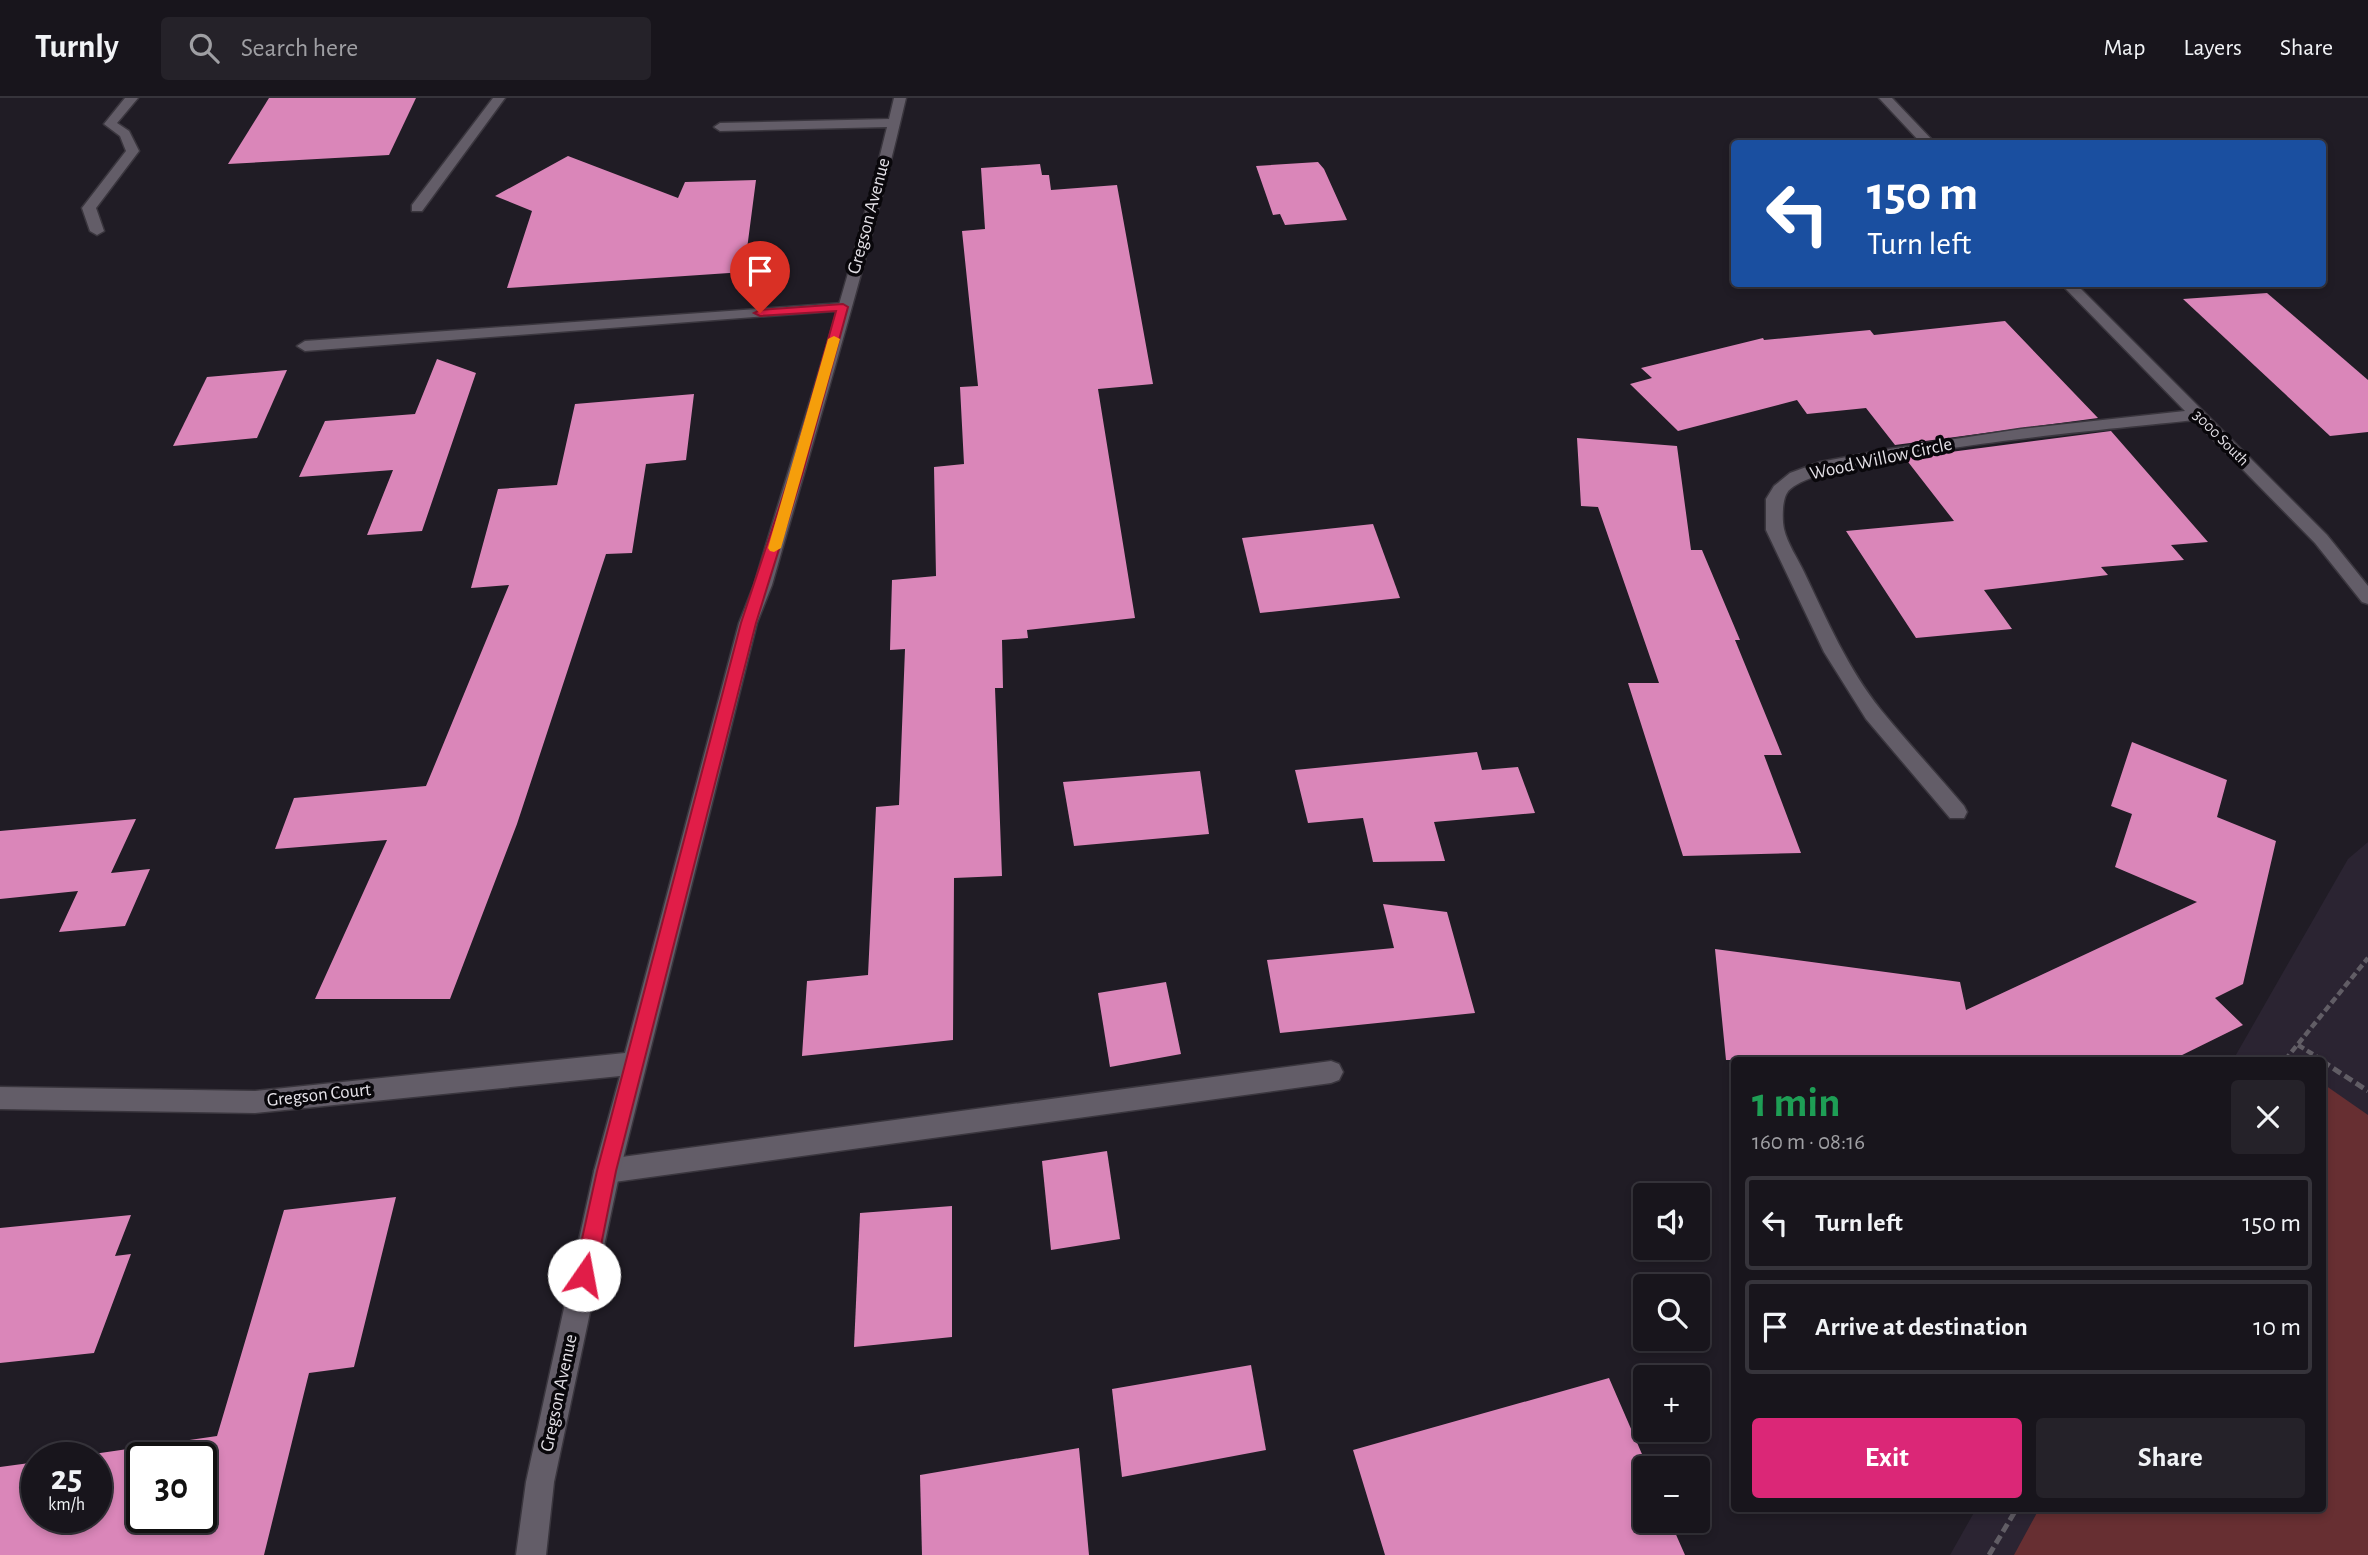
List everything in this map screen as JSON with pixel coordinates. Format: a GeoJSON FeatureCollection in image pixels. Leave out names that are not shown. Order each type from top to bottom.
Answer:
{"type":"FeatureCollection","features":[{"type":"Feature","properties":{"kind":"street"},"geometry":{"type":"LineString","coordinates":[[96,231],[89,208],[133,150],[125,134],[110,124],[132,98]]}},
{"type":"Feature","properties":{"kind":"street"},"geometry":{"type":"LineString","coordinates":[[417,208],[499,98]]}},
{"type":"Feature","properties":{"kind":"street","name":"Gregson Avenue"},"geometry":{"type":"LineString","coordinates":[[531,1555],[540,1482],[607,1171],[748,623],[797,472],[843,307],[870,225],[900,98]]}},
{"type":"Feature","properties":{"kind":"street"},"geometry":{"type":"LineString","coordinates":[[1885,98],[1926,140]]}},
{"type":"Feature","properties":{"kind":"street"},"geometry":{"type":"LineString","coordinates":[[720,127],[893,123]]}},
{"type":"Feature","properties":{"kind":"street","name":"3000 South"},"geometry":{"type":"LineString","coordinates":[[2071,287],[2321,539],[2368,598]]}},
{"type":"Feature","properties":{"kind":"street"},"geometry":{"type":"LineString","coordinates":[[305,346],[843,307]]}},
{"type":"Feature","properties":{"kind":"street","name":"Wood Willow Circle"},"geometry":{"type":"LineString","coordinates":[[1957,812],[1873,714],[1833,652],[1775,530],[1775,499],[1782,486],[1818,469],[1889,454],[2021,434],[2198,415]]}},
{"type":"Feature","properties":{"kind":"street","name":"Gregson Court"},"geometry":{"type":"LineString","coordinates":[[0,1098],[255,1102],[636,1063]]}},
{"type":"Feature","properties":{"kind":"street"},"geometry":{"type":"LineString","coordinates":[[607,1171],[1331,1072]]}},
{"type":"Feature","properties":{"kind":"path"},"geometry":{"type":"LineString","coordinates":[[2288,1057],[2368,958]]}},
{"type":"Feature","properties":{"kind":"path"},"geometry":{"type":"LineString","coordinates":[[2298,1045],[2316,1057]]}},
{"type":"Feature","properties":{"kind":"path"},"geometry":{"type":"LineString","coordinates":[[2326,1064],[2368,1091]]}},
{"type":"Feature","properties":{"kind":"path"},"geometry":{"type":"LineString","coordinates":[[1989,1555],[2015,1512]]}},
{"type":"Feature","properties":{"kind":"shaded area"},"geometry":{"type":"Polygon","coordinates":[[[2368,842],[2368,1555],[1950,1555],[1974,1512],[2326,1512],[2326,1057],[2235,1057],[2348,859],[2368,842]]]}},
{"type":"Feature","properties":{"kind":"shaded area"},"geometry":{"type":"Polygon","coordinates":[[[2326,1086],[2368,1115],[2368,1555],[2014,1555],[2037,1512],[2326,1512],[2326,1086]]]}},
{"type":"Feature","properties":{"kind":"building"},"geometry":{"type":"Polygon","coordinates":[[[269,98],[416,98],[389,155],[228,164],[269,98]]]}},
{"type":"Feature","properties":{"kind":"building"},"geometry":{"type":"Polygon","coordinates":[[[568,156],[678,198],[685,182],[756,180],[744,272],[507,288],[532,211],[495,196],[568,156]]]}},
{"type":"Feature","properties":{"kind":"building"},"geometry":{"type":"Polygon","coordinates":[[[1318,162],[1324,169],[1347,220],[1285,225],[1280,214],[1273,215],[1256,166],[1318,162]]]}},
{"type":"Feature","properties":{"kind":"building"},"geometry":{"type":"Polygon","coordinates":[[[1040,164],[1042,175],[1049,175],[1051,190],[1117,185],[1153,384],[1098,389],[1135,618],[1027,630],[1028,638],[1002,640],[1003,688],[995,688],[1002,876],[954,878],[953,1040],[802,1056],[807,981],[868,975],[876,807],[899,805],[905,649],[890,650],[892,580],[936,576],[934,467],[964,464],[960,387],[978,386],[962,231],[985,229],[981,168],[1040,164]]]}},
{"type":"Feature","properties":{"kind":"building"},"geometry":{"type":"Polygon","coordinates":[[[2267,293],[2368,380],[2368,432],[2330,436],[2183,299],[2267,293]]]}},
{"type":"Feature","properties":{"kind":"building"},"geometry":{"type":"Polygon","coordinates":[[[2005,321],[2098,418],[1895,445],[1866,408],[1807,414],[1797,400],[1678,431],[1630,384],[1652,378],[1641,368],[1763,338],[1870,330],[1874,335],[2005,321]]]}},
{"type":"Feature","properties":{"kind":"building"},"geometry":{"type":"Polygon","coordinates":[[[437,359],[476,373],[422,531],[367,535],[393,470],[299,477],[325,421],[415,414],[437,359]]]}},
{"type":"Feature","properties":{"kind":"building"},"geometry":{"type":"Polygon","coordinates":[[[287,370],[257,438],[173,446],[207,377],[287,370]]]}},
{"type":"Feature","properties":{"kind":"building"},"geometry":{"type":"Polygon","coordinates":[[[694,394],[686,460],[646,464],[632,553],[606,554],[517,824],[450,999],[315,999],[387,840],[275,849],[294,798],[426,786],[509,585],[471,588],[498,489],[557,485],[575,404],[694,394]]]}},
{"type":"Feature","properties":{"kind":"building"},"geometry":{"type":"Polygon","coordinates":[[[2111,431],[2208,542],[2171,545],[2184,560],[2101,567],[2108,575],[1984,590],[2012,629],[1916,638],[1846,531],[1954,521],[1905,458],[2111,431]]]}},
{"type":"Feature","properties":{"kind":"building"},"geometry":{"type":"Polygon","coordinates":[[[1577,438],[1677,446],[1691,550],[1702,550],[1740,640],[1735,640],[1782,755],[1764,755],[1801,853],[1683,856],[1628,683],[1659,683],[1598,507],[1581,506],[1577,438]]]}},
{"type":"Feature","properties":{"kind":"building"},"geometry":{"type":"Polygon","coordinates":[[[1373,524],[1400,598],[1260,613],[1242,538],[1373,524]]]}},
{"type":"Feature","properties":{"kind":"building"},"geometry":{"type":"Polygon","coordinates":[[[2132,742],[2227,780],[2217,817],[2276,841],[2243,984],[2215,998],[2243,1025],[2178,1057],[1731,1057],[1731,1060],[1726,1060],[1715,949],[1960,982],[1966,1010],[2197,902],[2115,867],[2132,814],[2111,806],[2132,742]]]}},
{"type":"Feature","properties":{"kind":"building"},"geometry":{"type":"Polygon","coordinates":[[[1477,752],[1482,770],[1518,767],[1535,813],[1434,822],[1445,861],[1373,862],[1363,818],[1308,823],[1295,770],[1477,752]]]}},
{"type":"Feature","properties":{"kind":"building"},"geometry":{"type":"Polygon","coordinates":[[[1200,771],[1209,834],[1074,846],[1063,782],[1200,771]]]}},
{"type":"Feature","properties":{"kind":"building"},"geometry":{"type":"Polygon","coordinates":[[[136,819],[111,873],[150,869],[125,926],[59,932],[78,891],[0,899],[0,831],[136,819]]]}},
{"type":"Feature","properties":{"kind":"building"},"geometry":{"type":"Polygon","coordinates":[[[1383,904],[1447,912],[1475,1013],[1280,1033],[1267,960],[1394,948],[1383,904]]]}},
{"type":"Feature","properties":{"kind":"building"},"geometry":{"type":"Polygon","coordinates":[[[1166,982],[1181,1054],[1110,1067],[1098,993],[1166,982]]]}},
{"type":"Feature","properties":{"kind":"building"},"geometry":{"type":"Polygon","coordinates":[[[1107,1151],[1120,1239],[1051,1250],[1042,1161],[1107,1151]]]}},
{"type":"Feature","properties":{"kind":"building"},"geometry":{"type":"Polygon","coordinates":[[[396,1197],[354,1367],[309,1373],[264,1555],[0,1555],[0,1467],[21,1464],[21,1533],[112,1533],[112,1451],[126,1449],[126,1533],[217,1533],[217,1442],[176,1442],[217,1436],[284,1210],[396,1197]]]}},
{"type":"Feature","properties":{"kind":"building"},"geometry":{"type":"Polygon","coordinates":[[[952,1206],[952,1337],[854,1347],[860,1213],[952,1206]]]}},
{"type":"Feature","properties":{"kind":"building"},"geometry":{"type":"Polygon","coordinates":[[[131,1215],[115,1256],[131,1254],[94,1353],[0,1363],[0,1228],[131,1215]]]}},
{"type":"Feature","properties":{"kind":"building"},"geometry":{"type":"Polygon","coordinates":[[[1251,1365],[1266,1450],[1122,1477],[1112,1389],[1251,1365]]]}},
{"type":"Feature","properties":{"kind":"building"},"geometry":{"type":"Polygon","coordinates":[[[1609,1378],[1633,1433],[1633,1442],[1637,1442],[1643,1456],[1633,1456],[1633,1533],[1675,1533],[1685,1555],[1385,1555],[1353,1450],[1609,1378]]]}},
{"type":"Feature","properties":{"kind":"building"},"geometry":{"type":"Polygon","coordinates":[[[1079,1448],[1089,1555],[922,1555],[920,1475],[1079,1448]]]}},
{"type":"Feature","properties":{"kind":"slow traffic"},"geometry":{"type":"LineString","coordinates":[[774,548],[834,339]]}},
{"type":"Feature","properties":{"kind":"route"},"geometry":{"type":"LineString","coordinates":[[584,1275],[607,1171],[666,952],[748,623],[763,585],[797,472],[843,307],[760,313]]}}]}
